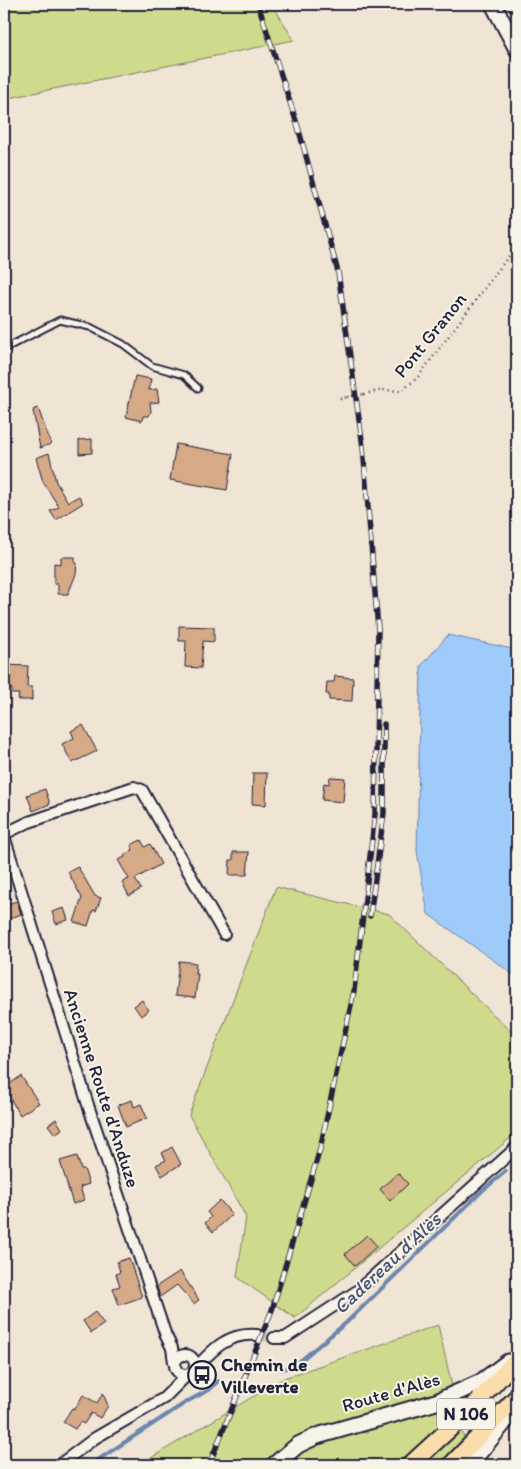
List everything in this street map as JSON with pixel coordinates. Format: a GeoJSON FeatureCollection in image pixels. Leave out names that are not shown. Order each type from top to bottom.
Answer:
{"type":"FeatureCollection","features":[{"type":"Feature","properties":{"kind":"main road"},"geometry":{"type":"LineString","coordinates":[[493,4],[517,49]]}},
{"type":"Feature","properties":{"kind":"main road","name":"Route d'Alès"},"geometry":{"type":"LineString","coordinates":[[274,1465],[298,1445],[316,1436],[436,1402],[460,1392],[481,1382],[517,1355]]}},
{"type":"Feature","properties":{"kind":"main road","name":"N 106"},"geometry":{"type":"LineString","coordinates":[[410,1465],[469,1411],[517,1359]]}},
{"type":"Feature","properties":{"kind":"main road","name":"N 106"},"geometry":{"type":"LineString","coordinates":[[451,1465],[517,1397]]}},
{"type":"Feature","properties":{"kind":"main road"},"geometry":{"type":"LineString","coordinates":[[468,1465],[517,1407]]}},
{"type":"Feature","properties":{"kind":"street"},"geometry":{"type":"LineString","coordinates":[[4,835],[29,822],[134,787],[142,790],[224,934]]}},
{"type":"Feature","properties":{"kind":"street","name":"Ancienne Route d'Anduze"},"geometry":{"type":"LineString","coordinates":[[4,835],[89,1108],[166,1336],[184,1365]]}},
{"type":"Feature","properties":{"kind":"street"},"geometry":{"type":"LineString","coordinates":[[274,1338],[285,1338],[357,1291],[517,1147]]}},
{"type":"Feature","properties":{"kind":"street"},"geometry":{"type":"LineString","coordinates":[[60,1465],[96,1438],[164,1398],[176,1385],[184,1365],[213,1350],[235,1335],[257,1335]]}},
{"type":"Feature","properties":{"kind":"street"},"geometry":{"type":"LineString","coordinates":[[184,1365],[213,1350]]}},
{"type":"Feature","properties":{"kind":"lane"},"geometry":{"type":"LineString","coordinates":[[4,349],[60,320],[90,327],[123,344],[152,366],[184,375],[198,388]]}},
{"type":"Feature","properties":{"kind":"path","name":"Pont Granon"},"geometry":{"type":"LineString","coordinates":[[340,399],[384,390],[402,391],[418,377],[517,245]]}},
{"type":"Feature","properties":{"kind":"green space"},"geometry":{"type":"Polygon","coordinates":[[[4,4],[272,4],[294,40],[4,99],[4,4]]]}},
{"type":"Feature","properties":{"kind":"green space"},"geometry":{"type":"Polygon","coordinates":[[[276,887],[389,914],[517,1037],[517,1113],[514,1135],[295,1318],[237,1277],[246,1217],[189,1115],[276,887]]]}},
{"type":"Feature","properties":{"kind":"green space"},"geometry":{"type":"Polygon","coordinates":[[[438,1325],[470,1465],[139,1465],[284,1378],[438,1325]]]}},
{"type":"Feature","properties":{"kind":"water"},"geometry":{"type":"Polygon","coordinates":[[[448,635],[517,650],[517,977],[428,914],[417,851],[421,666],[448,635]]]}},
{"type":"Feature","properties":{"kind":"building"},"geometry":{"type":"Polygon","coordinates":[[[135,376],[151,379],[149,390],[157,389],[159,402],[150,403],[151,411],[149,416],[143,416],[142,421],[126,417],[135,376]]]}},
{"type":"Feature","properties":{"kind":"building"},"geometry":{"type":"Polygon","coordinates":[[[38,408],[51,444],[40,448],[33,410],[38,408]]]}},
{"type":"Feature","properties":{"kind":"building"},"geometry":{"type":"Polygon","coordinates":[[[92,439],[92,453],[79,454],[79,440],[92,439]]]}},
{"type":"Feature","properties":{"kind":"building"},"geometry":{"type":"Polygon","coordinates":[[[176,444],[233,454],[227,490],[170,480],[176,444]]]}},
{"type":"Feature","properties":{"kind":"building"},"geometry":{"type":"Polygon","coordinates":[[[49,453],[56,482],[68,502],[79,496],[83,503],[56,520],[50,511],[59,507],[43,482],[36,458],[49,453]]]}},
{"type":"Feature","properties":{"kind":"building"},"geometry":{"type":"Polygon","coordinates":[[[61,557],[75,557],[75,563],[77,563],[76,574],[68,594],[58,594],[58,584],[54,584],[54,563],[61,564],[61,557]]]}},
{"type":"Feature","properties":{"kind":"building"},"geometry":{"type":"Polygon","coordinates":[[[179,626],[214,627],[214,642],[203,641],[201,668],[185,667],[186,641],[179,641],[179,626]]]}},
{"type":"Feature","properties":{"kind":"building"},"geometry":{"type":"Polygon","coordinates":[[[4,665],[28,666],[27,687],[32,687],[32,700],[18,700],[19,694],[12,694],[12,689],[4,686],[4,665]]]}},
{"type":"Feature","properties":{"kind":"building"},"geometry":{"type":"Polygon","coordinates":[[[335,676],[353,678],[352,701],[329,700],[329,694],[326,694],[327,682],[334,682],[335,676]]]}},
{"type":"Feature","properties":{"kind":"building"},"geometry":{"type":"Polygon","coordinates":[[[83,725],[97,751],[72,763],[62,744],[74,738],[71,731],[83,725]]]}},
{"type":"Feature","properties":{"kind":"building"},"geometry":{"type":"Polygon","coordinates":[[[253,773],[267,773],[266,805],[252,804],[253,773]]]}},
{"type":"Feature","properties":{"kind":"building"},"geometry":{"type":"Polygon","coordinates":[[[330,777],[345,778],[343,802],[322,800],[324,783],[329,784],[330,777]]]}},
{"type":"Feature","properties":{"kind":"building"},"geometry":{"type":"Polygon","coordinates":[[[45,789],[50,804],[33,811],[27,795],[45,789]]]}},
{"type":"Feature","properties":{"kind":"building"},"geometry":{"type":"Polygon","coordinates":[[[141,840],[145,847],[150,844],[161,864],[135,879],[141,889],[129,896],[122,882],[129,879],[118,860],[133,850],[131,845],[141,840]]]}},
{"type":"Feature","properties":{"kind":"building"},"geometry":{"type":"Polygon","coordinates":[[[233,852],[249,852],[247,875],[229,875],[230,860],[233,860],[233,852]]]}},
{"type":"Feature","properties":{"kind":"building"},"geometry":{"type":"Polygon","coordinates":[[[78,867],[95,896],[101,898],[96,911],[93,910],[88,926],[74,922],[82,898],[68,872],[78,867]]]}},
{"type":"Feature","properties":{"kind":"building"},"geometry":{"type":"Polygon","coordinates":[[[17,901],[21,914],[4,921],[4,905],[17,901]]]}},
{"type":"Feature","properties":{"kind":"building"},"geometry":{"type":"Polygon","coordinates":[[[64,908],[68,920],[56,924],[52,912],[64,908]]]}},
{"type":"Feature","properties":{"kind":"building"},"geometry":{"type":"Polygon","coordinates":[[[179,961],[196,963],[195,974],[198,974],[195,998],[175,996],[179,961]]]}},
{"type":"Feature","properties":{"kind":"building"},"geometry":{"type":"Polygon","coordinates":[[[142,1000],[149,1010],[141,1016],[134,1006],[142,1000]]]}},
{"type":"Feature","properties":{"kind":"building"},"geometry":{"type":"Polygon","coordinates":[[[21,1076],[39,1103],[20,1115],[4,1088],[21,1076]]]}},
{"type":"Feature","properties":{"kind":"building"},"geometry":{"type":"Polygon","coordinates":[[[132,1100],[134,1107],[141,1104],[147,1118],[126,1127],[118,1105],[132,1100]]]}},
{"type":"Feature","properties":{"kind":"building"},"geometry":{"type":"Polygon","coordinates":[[[56,1119],[62,1129],[55,1134],[48,1125],[56,1119]]]}},
{"type":"Feature","properties":{"kind":"building"},"geometry":{"type":"Polygon","coordinates":[[[172,1147],[181,1164],[162,1176],[156,1165],[166,1160],[162,1153],[172,1147]]]}},
{"type":"Feature","properties":{"kind":"building"},"geometry":{"type":"Polygon","coordinates":[[[77,1156],[89,1184],[80,1187],[84,1200],[73,1204],[60,1161],[77,1156]]]}},
{"type":"Feature","properties":{"kind":"building"},"geometry":{"type":"Polygon","coordinates":[[[398,1173],[408,1184],[390,1201],[380,1189],[398,1173]]]}},
{"type":"Feature","properties":{"kind":"building"},"geometry":{"type":"Polygon","coordinates":[[[220,1200],[232,1215],[213,1232],[205,1223],[211,1217],[207,1212],[220,1200]]]}},
{"type":"Feature","properties":{"kind":"building"},"geometry":{"type":"Polygon","coordinates":[[[367,1235],[377,1246],[355,1266],[345,1254],[367,1235]]]}},
{"type":"Feature","properties":{"kind":"building"},"geometry":{"type":"Polygon","coordinates":[[[129,1258],[142,1297],[119,1305],[113,1288],[120,1286],[116,1274],[120,1272],[117,1262],[129,1258]]]}},
{"type":"Feature","properties":{"kind":"building"},"geometry":{"type":"Polygon","coordinates":[[[180,1271],[199,1300],[194,1304],[177,1285],[160,1297],[157,1286],[180,1271]]]}},
{"type":"Feature","properties":{"kind":"building"},"geometry":{"type":"Polygon","coordinates":[[[95,1312],[104,1324],[91,1333],[83,1321],[95,1312]]]}},
{"type":"Feature","properties":{"kind":"building"},"geometry":{"type":"Polygon","coordinates":[[[103,1393],[108,1406],[100,1418],[91,1413],[84,1424],[80,1422],[75,1429],[63,1422],[72,1408],[74,1410],[83,1395],[97,1403],[103,1393]]]}},
{"type":"Feature","properties":{"kind":"waterway","name":"Cadereau d'Alès"},"geometry":{"type":"LineString","coordinates":[[282,1369],[294,1366],[347,1322],[482,1191],[506,1171]]}},
{"type":"Feature","properties":{"kind":"waterway","name":"Cadereau d'Alès"},"geometry":{"type":"LineString","coordinates":[[90,1465],[188,1401],[209,1390],[218,1381]]}},
{"type":"Feature","properties":{"kind":"tunnel"},"geometry":{"type":"LineString","coordinates":[[257,1335],[274,1338]]}},
{"type":"Feature","properties":{"kind":"railway"},"geometry":{"type":"LineString","coordinates":[[209,1465],[272,1310],[320,1149],[354,991],[375,814],[378,629],[363,447],[338,272],[298,127],[258,4]]}},
{"type":"Feature","properties":{"kind":"railway"},"geometry":{"type":"LineString","coordinates":[[370,916],[384,813],[384,724]]}},
{"type":"Feature","properties":{"kind":"place","name":"Chemin de Villeverte"},"geometry":{"type":"Point","coordinates":[202,1375]}}]}
